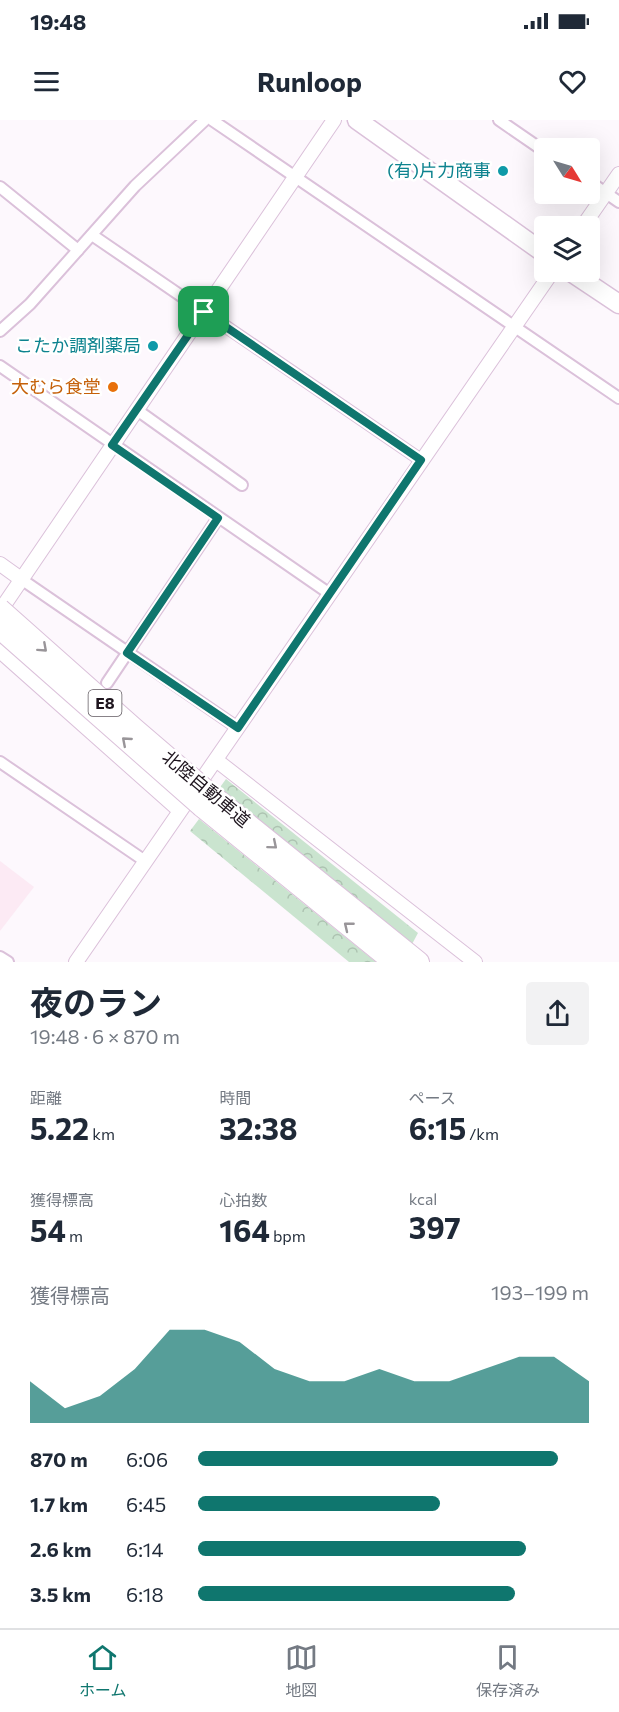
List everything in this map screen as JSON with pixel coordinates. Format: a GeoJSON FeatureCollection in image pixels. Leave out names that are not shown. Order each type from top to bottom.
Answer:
{"type":"FeatureCollection","features":[{"type":"Feature","properties":{"kind":"highway"},"geometry":{"type":"LineString","coordinates":[[357,120],[534,246]]}},
{"type":"Feature","properties":{"kind":"highway"},"geometry":{"type":"LineString","coordinates":[[586,282],[619,304]]}},
{"type":"Feature","properties":{"kind":"highway","name":"北陸自動車道"},"geometry":{"type":"LineString","coordinates":[[0,610],[108,706],[207,801],[419,962]]}},
{"type":"Feature","properties":{"kind":"highway","name":"北陸自動車道"},"geometry":{"type":"LineString","coordinates":[[0,629],[207,801],[393,962]]}},
{"type":"Feature","properties":{"kind":"street"},"geometry":{"type":"LineString","coordinates":[[0,331],[30,304],[135,186],[205,120]]}},
{"type":"Feature","properties":{"kind":"street"},"geometry":{"type":"LineString","coordinates":[[212,120],[619,398]]}},
{"type":"Feature","properties":{"kind":"street"},"geometry":{"type":"LineString","coordinates":[[0,610],[334,120]]}},
{"type":"Feature","properties":{"kind":"street"},"geometry":{"type":"LineString","coordinates":[[499,120],[534,144]]}},
{"type":"Feature","properties":{"kind":"street"},"geometry":{"type":"LineString","coordinates":[[590,216],[619,174]]}},
{"type":"Feature","properties":{"kind":"street"},"geometry":{"type":"LineString","coordinates":[[0,187],[78,250]]}},
{"type":"Feature","properties":{"kind":"street"},"geometry":{"type":"LineString","coordinates":[[600,189],[619,202]]}},
{"type":"Feature","properties":{"kind":"street"},"geometry":{"type":"LineString","coordinates":[[92,235],[421,460]]}},
{"type":"Feature","properties":{"kind":"street"},"geometry":{"type":"LineString","coordinates":[[76,962],[545,282]]}},
{"type":"Feature","properties":{"kind":"street"},"geometry":{"type":"LineString","coordinates":[[0,366],[330,594]]}},
{"type":"Feature","properties":{"kind":"street"},"geometry":{"type":"LineString","coordinates":[[137,410],[242,485]]}},
{"type":"Feature","properties":{"kind":"street"},"geometry":{"type":"LineString","coordinates":[[107,683],[218,518]]}},
{"type":"Feature","properties":{"kind":"street"},"geometry":{"type":"LineString","coordinates":[[0,564],[238,728]]}},
{"type":"Feature","properties":{"kind":"street"},"geometry":{"type":"LineString","coordinates":[[0,651],[179,810]]}},
{"type":"Feature","properties":{"kind":"street"},"geometry":{"type":"LineString","coordinates":[[216,760],[475,962]]}},
{"type":"Feature","properties":{"kind":"street"},"geometry":{"type":"LineString","coordinates":[[0,762],[145,861]]}},
{"type":"Feature","properties":{"kind":"street"},"geometry":{"type":"LineString","coordinates":[[0,957],[8,962]]}},
{"type":"Feature","properties":{"kind":"shaded area"},"geometry":{"type":"Polygon","coordinates":[[[0,861],[34,887],[0,931],[0,861]]]}},
{"type":"Feature","properties":{"kind":"green space"},"geometry":{"type":"Polygon","coordinates":[[[226,779],[418,933],[411,946],[218,790],[226,779]]]}},
{"type":"Feature","properties":{"kind":"green space"},"geometry":{"type":"Polygon","coordinates":[[[199,819],[376,962],[349,962],[190,831],[199,819]]]}},
{"type":"Feature","properties":{"kind":"place","name":"(有)片力商事"},"geometry":{"type":"Point","coordinates":[503,171]}},
{"type":"Feature","properties":{"kind":"place","name":"こたか調剤薬局"},"geometry":{"type":"Point","coordinates":[153,346]}},
{"type":"Feature","properties":{"kind":"place","name":"大むら食堂"},"geometry":{"type":"Point","coordinates":[113,387]}},
{"type":"Feature","properties":{"kind":"route"},"geometry":{"type":"LineString","coordinates":[[204,312],[421,460],[238,728],[127,653],[218,518],[112,445],[204,312]]}}]}
